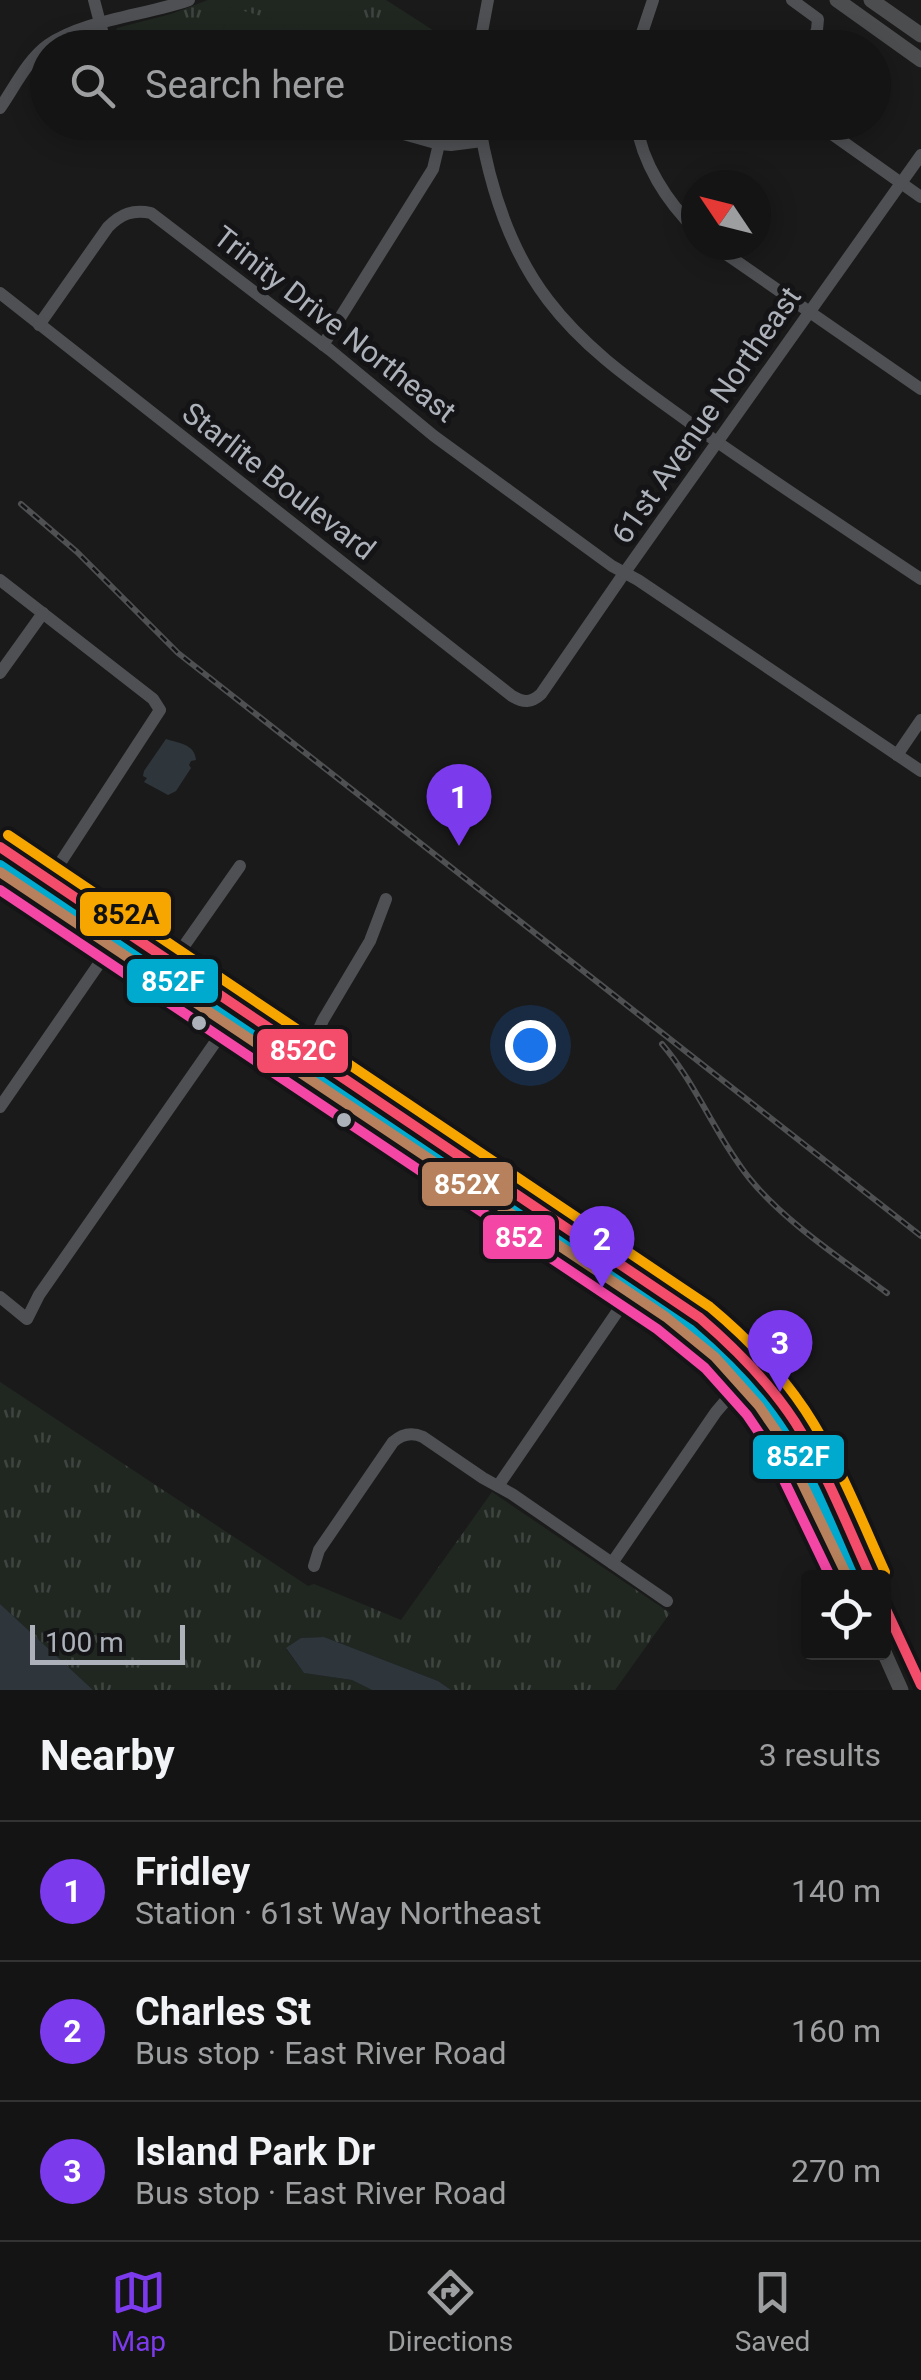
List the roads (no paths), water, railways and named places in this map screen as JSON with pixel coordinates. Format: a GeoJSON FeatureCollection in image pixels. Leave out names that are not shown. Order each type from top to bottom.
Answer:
{"type":"FeatureCollection","features":[{"type":"Feature","properties":{"kind":"main road"},"geometry":{"type":"LineString","coordinates":[[838,0],[880,30]]}},
{"type":"Feature","properties":{"kind":"main road"},"geometry":{"type":"LineString","coordinates":[[870,0],[921,35]]}},
{"type":"Feature","properties":{"kind":"main road"},"geometry":{"type":"LineString","coordinates":[[891,38],[921,60]]}},
{"type":"Feature","properties":{"kind":"main road"},"geometry":{"type":"LineString","coordinates":[[0,848],[700,1318],[753,1367],[796,1424],[867,1570]]}},
{"type":"Feature","properties":{"kind":"main road"},"geometry":{"type":"LineString","coordinates":[[0,872],[629,1294],[716,1357],[779,1435],[844,1570]]}},
{"type":"Feature","properties":{"kind":"main road"},"geometry":{"type":"LineString","coordinates":[[891,1620],[921,1686]]}},
{"type":"Feature","properties":{"kind":"main road"},"geometry":{"type":"LineString","coordinates":[[888,1660],[902,1690]]}},
{"type":"Feature","properties":{"kind":"street"},"geometry":{"type":"LineString","coordinates":[[94,0],[102,30]]}},
{"type":"Feature","properties":{"kind":"street"},"geometry":{"type":"LineString","coordinates":[[78,30],[189,0]]}},
{"type":"Feature","properties":{"kind":"street"},"geometry":{"type":"LineString","coordinates":[[482,30],[488,0]]}},
{"type":"Feature","properties":{"kind":"street"},"geometry":{"type":"LineString","coordinates":[[643,30],[653,0]]}},
{"type":"Feature","properties":{"kind":"street"},"geometry":{"type":"LineString","coordinates":[[792,0],[818,19],[816,30]]}},
{"type":"Feature","properties":{"kind":"street"},"geometry":{"type":"LineString","coordinates":[[0,108],[30,66]]}},
{"type":"Feature","properties":{"kind":"street"},"geometry":{"type":"LineString","coordinates":[[425,140],[451,145],[482,141],[496,198],[545,296],[604,360],[718,443],[921,579]]}},
{"type":"Feature","properties":{"kind":"street"},"geometry":{"type":"LineString","coordinates":[[641,140],[656,177],[681,214]]}},
{"type":"Feature","properties":{"kind":"street"},"geometry":{"type":"LineString","coordinates":[[840,140],[921,197]]}},
{"type":"Feature","properties":{"kind":"street"},"geometry":{"type":"LineString","coordinates":[[323,346],[433,169],[439,144]]}},
{"type":"Feature","properties":{"kind":"street","name":"61st Avenue Northeast"},"geometry":{"type":"LineString","coordinates":[[529,702],[542,694],[921,154]]}},
{"type":"Feature","properties":{"kind":"street","name":"Trinity Drive Northeast"},"geometry":{"type":"LineString","coordinates":[[39,325],[108,227],[128,212],[152,213],[434,436],[624,572],[921,771]]}},
{"type":"Feature","properties":{"kind":"street"},"geometry":{"type":"LineString","coordinates":[[734,260],[921,389]]}},
{"type":"Feature","properties":{"kind":"street","name":"Starlite Boulevard"},"geometry":{"type":"LineString","coordinates":[[0,293],[512,696],[529,702]]}},
{"type":"Feature","properties":{"kind":"street"},"geometry":{"type":"LineString","coordinates":[[0,580],[153,699],[160,710],[49,880]]}},
{"type":"Feature","properties":{"kind":"street"},"geometry":{"type":"LineString","coordinates":[[0,673],[43,613]]}},
{"type":"Feature","properties":{"kind":"street"},"geometry":{"type":"LineString","coordinates":[[897,755],[921,720]]}},
{"type":"Feature","properties":{"kind":"street"},"geometry":{"type":"LineString","coordinates":[[172,962],[240,866]]}},
{"type":"Feature","properties":{"kind":"street"},"geometry":{"type":"LineString","coordinates":[[299,1073],[322,1020],[370,942],[386,898]]}},
{"type":"Feature","properties":{"kind":"street"},"geometry":{"type":"LineString","coordinates":[[0,1107],[112,946]]}},
{"type":"Feature","properties":{"kind":"street"},"geometry":{"type":"LineString","coordinates":[[0,1296],[26,1318],[228,1024]]}},
{"type":"Feature","properties":{"kind":"street"},"geometry":{"type":"LineString","coordinates":[[498,1486],[641,1277]]}},
{"type":"Feature","properties":{"kind":"street"},"geometry":{"type":"LineString","coordinates":[[612,1563],[716,1412],[740,1384]]}},
{"type":"Feature","properties":{"kind":"street"},"geometry":{"type":"LineString","coordinates":[[314,1566],[319,1550],[394,1442],[407,1434],[423,1437],[667,1601]]}},
{"type":"Feature","properties":{"kind":"railway"},"geometry":{"type":"LineString","coordinates":[[21,504],[77,552],[178,653],[921,1236]]}},
{"type":"Feature","properties":{"kind":"railway"},"geometry":{"type":"LineString","coordinates":[[662,1044],[686,1076],[738,1163],[764,1195],[815,1240],[887,1293]]}},
{"type":"Feature","properties":{"kind":"place","name":"Fridley"},"geometry":{"type":"Point","coordinates":[459,846]}},
{"type":"Feature","properties":{"kind":"place","name":"Charles St"},"geometry":{"type":"Point","coordinates":[602,1288]}},
{"type":"Feature","properties":{"kind":"place","name":"Island Park Dr"},"geometry":{"type":"Point","coordinates":[780,1392]}}]}
